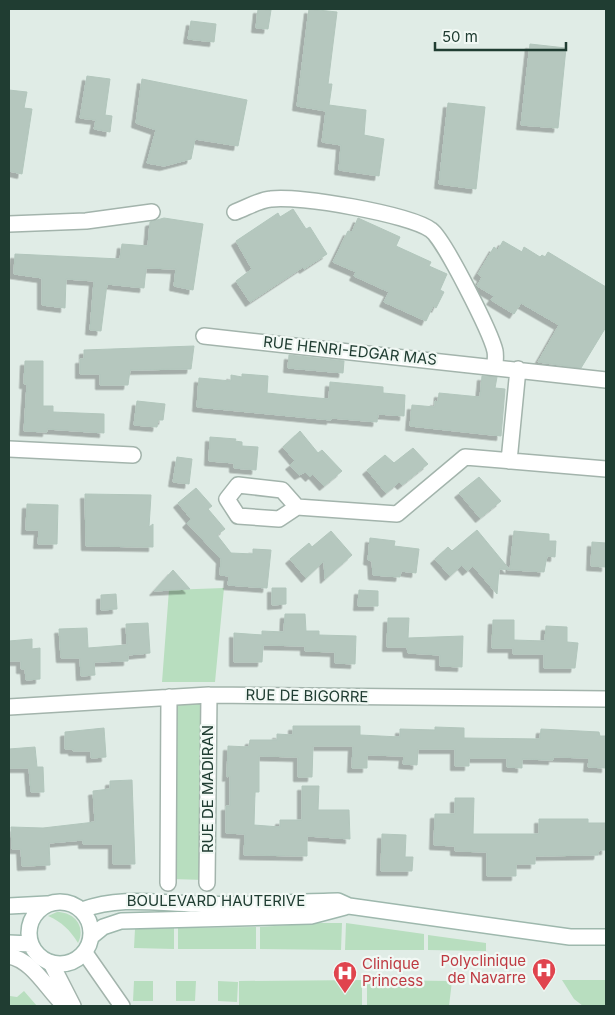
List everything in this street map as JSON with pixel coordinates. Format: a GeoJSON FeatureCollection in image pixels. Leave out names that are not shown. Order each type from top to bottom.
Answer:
{"type":"FeatureCollection","features":[{"type":"Feature","properties":{"kind":"street"},"geometry":{"type":"LineString","coordinates":[[235,212],[270,198],[313,202],[385,213],[410,220],[432,230],[448,254],[490,336],[495,352],[495,366]]}},
{"type":"Feature","properties":{"kind":"street"},"geometry":{"type":"LineString","coordinates":[[9,224],[86,221],[152,212]]}},
{"type":"Feature","properties":{"kind":"street","name":"RUE HENRI-EDGAR MAS"},"geometry":{"type":"LineString","coordinates":[[204,336],[495,366],[606,380]]}},
{"type":"Feature","properties":{"kind":"street"},"geometry":{"type":"LineString","coordinates":[[510,461],[518,369]]}},
{"type":"Feature","properties":{"kind":"street"},"geometry":{"type":"LineString","coordinates":[[9,449],[133,455]]}},
{"type":"Feature","properties":{"kind":"street"},"geometry":{"type":"LineString","coordinates":[[297,507],[397,514],[465,457],[606,469]]}},
{"type":"Feature","properties":{"kind":"street","name":"RUE DE BIGORRE"},"geometry":{"type":"LineString","coordinates":[[9,707],[209,695],[606,699]]}},
{"type":"Feature","properties":{"kind":"street","name":"RUE DE MADIRAN"},"geometry":{"type":"LineString","coordinates":[[207,883],[209,695]]}},
{"type":"Feature","properties":{"kind":"street"},"geometry":{"type":"LineString","coordinates":[[168,697],[168,883]]}},
{"type":"Feature","properties":{"kind":"street","name":"BOULEVARD HAUTERIVE"},"geometry":{"type":"LineString","coordinates":[[82,910],[99,904],[121,901],[195,904],[338,901],[349,906],[570,937],[606,937]]}},
{"type":"Feature","properties":{"kind":"street"},"geometry":{"type":"LineString","coordinates":[[9,906],[66,902],[82,910],[91,926],[92,936],[85,953],[69,963],[51,963]]}},
{"type":"Feature","properties":{"kind":"street"},"geometry":{"type":"LineString","coordinates":[[47,904],[39,910],[30,925],[31,944],[35,952],[51,963],[73,1006]]}},
{"type":"Feature","properties":{"kind":"street","name":"BOULEVARD HAUTERIVE"},"geometry":{"type":"LineString","coordinates":[[92,936],[103,927],[121,921],[311,916],[349,906]]}},
{"type":"Feature","properties":{"kind":"street"},"geometry":{"type":"LineString","coordinates":[[9,943],[31,944]]}},
{"type":"Feature","properties":{"kind":"street"},"geometry":{"type":"LineString","coordinates":[[85,953],[89,962],[122,1006]]}},
{"type":"Feature","properties":{"kind":"street"},"geometry":{"type":"LineString","coordinates":[[9,956],[16,957],[26,964],[65,1006]]}},
{"type":"Feature","properties":{"kind":"green space"},"geometry":{"type":"Polygon","coordinates":[[[224,588],[215,682],[162,682],[169,590],[224,588]]]}},
{"type":"Feature","properties":{"kind":"green space"},"geometry":{"type":"Polygon","coordinates":[[[205,699],[204,880],[172,879],[173,701],[205,699]]]}},
{"type":"Feature","properties":{"kind":"green space"},"geometry":{"type":"Polygon","coordinates":[[[57,912],[74,918],[80,926],[81,931],[78,943],[65,927],[48,916],[57,912]]]}},
{"type":"Feature","properties":{"kind":"green space"},"geometry":{"type":"Polygon","coordinates":[[[342,923],[341,950],[260,949],[260,927],[342,923]]]}},
{"type":"Feature","properties":{"kind":"green space"},"geometry":{"type":"Polygon","coordinates":[[[346,923],[424,934],[424,950],[345,950],[346,923]]]}},
{"type":"Feature","properties":{"kind":"green space"},"geometry":{"type":"Polygon","coordinates":[[[256,927],[256,949],[178,949],[178,928],[256,927]]]}},
{"type":"Feature","properties":{"kind":"green space"},"geometry":{"type":"Polygon","coordinates":[[[174,928],[174,949],[134,948],[135,929],[174,928]]]}},
{"type":"Feature","properties":{"kind":"green space"},"geometry":{"type":"Polygon","coordinates":[[[428,935],[486,943],[486,951],[428,950],[428,935]]]}},
{"type":"Feature","properties":{"kind":"green space"},"geometry":{"type":"Polygon","coordinates":[[[362,980],[362,1006],[239,1006],[239,981],[362,980]]]}},
{"type":"Feature","properties":{"kind":"green space"},"geometry":{"type":"Polygon","coordinates":[[[367,980],[452,981],[449,1006],[367,1006],[367,980]]]}},
{"type":"Feature","properties":{"kind":"green space"},"geometry":{"type":"Polygon","coordinates":[[[562,980],[606,980],[606,1006],[583,1006],[574,999],[562,980]]]}},
{"type":"Feature","properties":{"kind":"green space"},"geometry":{"type":"Polygon","coordinates":[[[134,981],[153,981],[153,1001],[133,1001],[134,981]]]}},
{"type":"Feature","properties":{"kind":"green space"},"geometry":{"type":"Polygon","coordinates":[[[176,981],[196,981],[195,1001],[176,1001],[176,981]]]}},
{"type":"Feature","properties":{"kind":"green space"},"geometry":{"type":"Polygon","coordinates":[[[218,981],[238,982],[237,1002],[218,1001],[218,981]]]}},
{"type":"Feature","properties":{"kind":"green space"},"geometry":{"type":"Polygon","coordinates":[[[24,991],[37,1006],[10,1006],[10,996],[17,997],[24,991]]]}},
{"type":"Feature","properties":{"kind":"building"},"geometry":{"type":"Polygon","coordinates":[[[258,9],[271,10],[268,29],[256,28],[258,9]]]}},
{"type":"Feature","properties":{"kind":"building"},"geometry":{"type":"Polygon","coordinates":[[[309,9],[337,12],[328,84],[332,84],[329,105],[366,110],[364,135],[384,139],[379,176],[339,170],[341,145],[322,142],[326,111],[297,106],[309,9]]]}},
{"type":"Feature","properties":{"kind":"building"},"geometry":{"type":"Polygon","coordinates":[[[191,21],[216,24],[214,42],[188,39],[191,21]]]}},
{"type":"Feature","properties":{"kind":"building"},"geometry":{"type":"Polygon","coordinates":[[[530,44],[566,48],[558,128],[521,125],[530,44]]]}},
{"type":"Feature","properties":{"kind":"building"},"geometry":{"type":"Polygon","coordinates":[[[87,76],[110,79],[105,115],[112,116],[110,132],[94,129],[96,120],[80,118],[87,76]]]}},
{"type":"Feature","properties":{"kind":"building"},"geometry":{"type":"Polygon","coordinates":[[[142,79],[247,100],[238,146],[195,139],[191,159],[164,166],[147,163],[156,130],[136,123],[142,79]]]}},
{"type":"Feature","properties":{"kind":"building"},"geometry":{"type":"Polygon","coordinates":[[[9,90],[27,92],[24,108],[32,109],[22,174],[9,171],[9,90]]]}},
{"type":"Feature","properties":{"kind":"building"},"geometry":{"type":"Polygon","coordinates":[[[448,103],[485,107],[476,189],[439,184],[448,103]]]}},
{"type":"Feature","properties":{"kind":"building"},"geometry":{"type":"Polygon","coordinates":[[[293,209],[306,229],[310,227],[327,254],[304,269],[303,267],[250,302],[236,281],[252,269],[236,241],[278,213],[280,217],[293,209]]]}},
{"type":"Feature","properties":{"kind":"building"},"geometry":{"type":"Polygon","coordinates":[[[164,218],[203,224],[193,290],[174,286],[176,269],[146,268],[144,288],[107,284],[101,331],[90,330],[94,281],[66,279],[65,308],[42,305],[42,278],[14,274],[15,254],[120,259],[122,244],[148,246],[150,222],[164,218]]]}},
{"type":"Feature","properties":{"kind":"building"},"geometry":{"type":"Polygon","coordinates":[[[358,218],[400,237],[396,246],[431,262],[429,266],[447,274],[440,290],[444,292],[436,308],[433,306],[426,321],[384,302],[389,292],[354,276],[356,272],[333,262],[348,231],[352,232],[358,218]]]}},
{"type":"Feature","properties":{"kind":"building"},"geometry":{"type":"Polygon","coordinates":[[[503,241],[522,252],[524,247],[540,257],[542,255],[545,257],[548,252],[606,287],[606,327],[581,368],[538,362],[559,325],[521,303],[514,314],[491,300],[494,296],[477,286],[482,277],[478,274],[494,247],[498,250],[503,241]]]}},
{"type":"Feature","properties":{"kind":"building"},"geometry":{"type":"Polygon","coordinates":[[[194,346],[191,369],[130,370],[128,385],[100,385],[100,374],[80,374],[80,359],[84,359],[84,350],[194,346]]]}},
{"type":"Feature","properties":{"kind":"building"},"geometry":{"type":"Polygon","coordinates":[[[289,355],[344,361],[343,373],[288,368],[289,355]]]}},
{"type":"Feature","properties":{"kind":"building"},"geometry":{"type":"Polygon","coordinates":[[[25,361],[43,361],[43,406],[53,406],[53,412],[104,414],[104,433],[47,429],[47,432],[24,431],[27,384],[24,384],[25,361]]]}},
{"type":"Feature","properties":{"kind":"building"},"geometry":{"type":"Polygon","coordinates":[[[242,374],[268,376],[267,393],[296,396],[329,399],[330,382],[383,387],[383,393],[405,395],[404,416],[378,414],[377,422],[331,418],[331,420],[197,407],[199,378],[231,381],[231,375],[242,377],[242,374]]]}},
{"type":"Feature","properties":{"kind":"building"},"geometry":{"type":"Polygon","coordinates":[[[482,376],[497,377],[495,388],[505,389],[501,436],[410,426],[412,405],[435,407],[435,401],[438,402],[439,393],[480,397],[482,376]]]}},
{"type":"Feature","properties":{"kind":"building"},"geometry":{"type":"Polygon","coordinates":[[[137,401],[165,404],[163,420],[158,420],[157,427],[134,425],[137,401]]]}},
{"type":"Feature","properties":{"kind":"building"},"geometry":{"type":"Polygon","coordinates":[[[300,431],[318,453],[322,450],[342,471],[324,486],[313,474],[310,477],[305,472],[299,475],[290,465],[295,461],[283,447],[300,431]]]}},
{"type":"Feature","properties":{"kind":"building"},"geometry":{"type":"Polygon","coordinates":[[[210,437],[236,439],[235,441],[242,442],[242,446],[258,447],[256,470],[234,468],[234,463],[209,461],[210,437]]]}},
{"type":"Feature","properties":{"kind":"building"},"geometry":{"type":"Polygon","coordinates":[[[413,448],[428,464],[402,485],[399,482],[386,493],[367,470],[385,455],[394,463],[413,448]]]}},
{"type":"Feature","properties":{"kind":"building"},"geometry":{"type":"Polygon","coordinates":[[[177,457],[192,459],[189,484],[173,482],[177,457]]]}},
{"type":"Feature","properties":{"kind":"building"},"geometry":{"type":"Polygon","coordinates":[[[479,477],[501,501],[480,518],[459,493],[479,477]]]}},
{"type":"Feature","properties":{"kind":"building"},"geometry":{"type":"Polygon","coordinates":[[[196,488],[212,506],[208,509],[225,529],[217,535],[231,553],[253,554],[253,549],[271,550],[267,588],[228,585],[229,576],[220,575],[221,559],[187,523],[191,519],[178,503],[196,488]]]}},
{"type":"Feature","properties":{"kind":"building"},"geometry":{"type":"Polygon","coordinates":[[[85,494],[151,495],[149,527],[153,524],[153,547],[86,546],[85,494]]]}},
{"type":"Feature","properties":{"kind":"building"},"geometry":{"type":"Polygon","coordinates":[[[27,504],[58,505],[57,544],[38,544],[39,530],[26,530],[27,504]]]}},
{"type":"Feature","properties":{"kind":"building"},"geometry":{"type":"Polygon","coordinates":[[[477,530],[510,570],[499,569],[497,594],[473,566],[467,571],[462,565],[450,576],[435,559],[448,547],[452,551],[477,530]]]}},
{"type":"Feature","properties":{"kind":"building"},"geometry":{"type":"Polygon","coordinates":[[[331,531],[352,555],[325,579],[324,561],[306,578],[290,559],[309,543],[312,547],[331,531]]]}},
{"type":"Feature","properties":{"kind":"building"},"geometry":{"type":"Polygon","coordinates":[[[514,531],[549,534],[549,541],[556,541],[555,557],[547,556],[544,572],[510,570],[514,531]]]}},
{"type":"Feature","properties":{"kind":"building"},"geometry":{"type":"Polygon","coordinates":[[[370,538],[395,541],[394,546],[419,549],[416,573],[401,571],[400,577],[373,575],[372,561],[368,560],[370,538]]]}},
{"type":"Feature","properties":{"kind":"building"},"geometry":{"type":"Polygon","coordinates":[[[592,542],[606,543],[606,567],[591,566],[592,542]]]}},
{"type":"Feature","properties":{"kind":"building"},"geometry":{"type":"Polygon","coordinates":[[[173,570],[190,589],[154,591],[173,570]]]}},
{"type":"Feature","properties":{"kind":"building"},"geometry":{"type":"Polygon","coordinates":[[[272,588],[286,588],[286,604],[272,605],[272,588]]]}},
{"type":"Feature","properties":{"kind":"building"},"geometry":{"type":"Polygon","coordinates":[[[359,590],[378,591],[378,606],[358,606],[359,590]]]}},
{"type":"Feature","properties":{"kind":"building"},"geometry":{"type":"Polygon","coordinates":[[[116,594],[117,609],[101,610],[101,595],[116,594]]]}},
{"type":"Feature","properties":{"kind":"building"},"geometry":{"type":"Polygon","coordinates":[[[285,614],[305,614],[306,631],[319,631],[319,635],[356,636],[355,664],[335,663],[335,652],[305,651],[305,646],[263,645],[262,662],[234,662],[234,633],[262,635],[262,631],[284,632],[285,614]]]}},
{"type":"Feature","properties":{"kind":"building"},"geometry":{"type":"Polygon","coordinates":[[[388,618],[409,618],[408,638],[463,636],[462,667],[440,666],[440,655],[408,653],[407,647],[387,647],[388,618]]]}},
{"type":"Feature","properties":{"kind":"building"},"geometry":{"type":"Polygon","coordinates":[[[493,620],[514,620],[514,640],[545,641],[546,626],[567,627],[567,642],[578,643],[575,668],[544,668],[544,654],[513,654],[513,648],[492,648],[493,620]]]}},
{"type":"Feature","properties":{"kind":"building"},"geometry":{"type":"Polygon","coordinates":[[[148,623],[150,653],[128,655],[128,661],[94,662],[95,675],[81,676],[80,658],[61,658],[59,629],[87,628],[88,648],[127,645],[126,624],[148,623]]]}},
{"type":"Feature","properties":{"kind":"building"},"geometry":{"type":"Polygon","coordinates":[[[32,639],[32,649],[40,648],[40,679],[26,680],[25,669],[21,669],[21,661],[9,661],[9,641],[32,639]]]}},
{"type":"Feature","properties":{"kind":"building"},"geometry":{"type":"Polygon","coordinates":[[[293,726],[360,726],[360,735],[400,737],[400,729],[435,730],[435,727],[464,728],[464,738],[540,739],[541,729],[599,732],[600,736],[606,736],[606,768],[588,767],[589,758],[553,757],[553,760],[522,759],[522,768],[507,767],[507,758],[469,758],[469,766],[455,766],[455,749],[418,749],[417,765],[403,764],[404,756],[367,755],[367,768],[352,768],[353,746],[313,746],[312,777],[298,777],[298,757],[259,756],[259,792],[255,792],[254,825],[280,827],[280,820],[302,820],[302,786],[319,786],[318,810],[349,810],[350,839],[307,836],[307,856],[244,855],[245,834],[226,833],[226,806],[230,806],[230,776],[227,777],[228,746],[249,747],[250,740],[277,740],[277,734],[293,735],[293,726]]]}},
{"type":"Feature","properties":{"kind":"building"},"geometry":{"type":"Polygon","coordinates":[[[104,728],[106,757],[91,758],[91,751],[65,749],[65,732],[104,728]]]}},
{"type":"Feature","properties":{"kind":"building"},"geometry":{"type":"Polygon","coordinates":[[[35,747],[37,767],[43,767],[44,792],[31,792],[29,768],[9,768],[9,749],[35,747]]]}},
{"type":"Feature","properties":{"kind":"building"},"geometry":{"type":"Polygon","coordinates":[[[132,780],[135,864],[113,864],[113,844],[83,844],[83,840],[49,843],[50,865],[22,866],[21,849],[12,849],[11,827],[43,828],[95,822],[93,791],[110,789],[110,781],[132,780]]]}},
{"type":"Feature","properties":{"kind":"building"},"geometry":{"type":"Polygon","coordinates":[[[455,798],[474,798],[473,834],[539,834],[539,819],[588,819],[588,823],[606,823],[606,850],[599,850],[598,855],[535,856],[535,864],[516,864],[516,876],[487,876],[487,852],[455,851],[455,846],[434,845],[435,814],[455,814],[455,798]]]}},
{"type":"Feature","properties":{"kind":"building"},"geometry":{"type":"Polygon","coordinates":[[[382,834],[406,835],[405,857],[413,857],[412,871],[381,871],[382,834]]]}},
{"type":"Feature","properties":{"kind":"place","name":"Polyclinique de Navarre"},"geometry":{"type":"Point","coordinates":[544,991]}},
{"type":"Feature","properties":{"kind":"place","name":"Clinique Princess"},"geometry":{"type":"Point","coordinates":[345,994]}}]}
